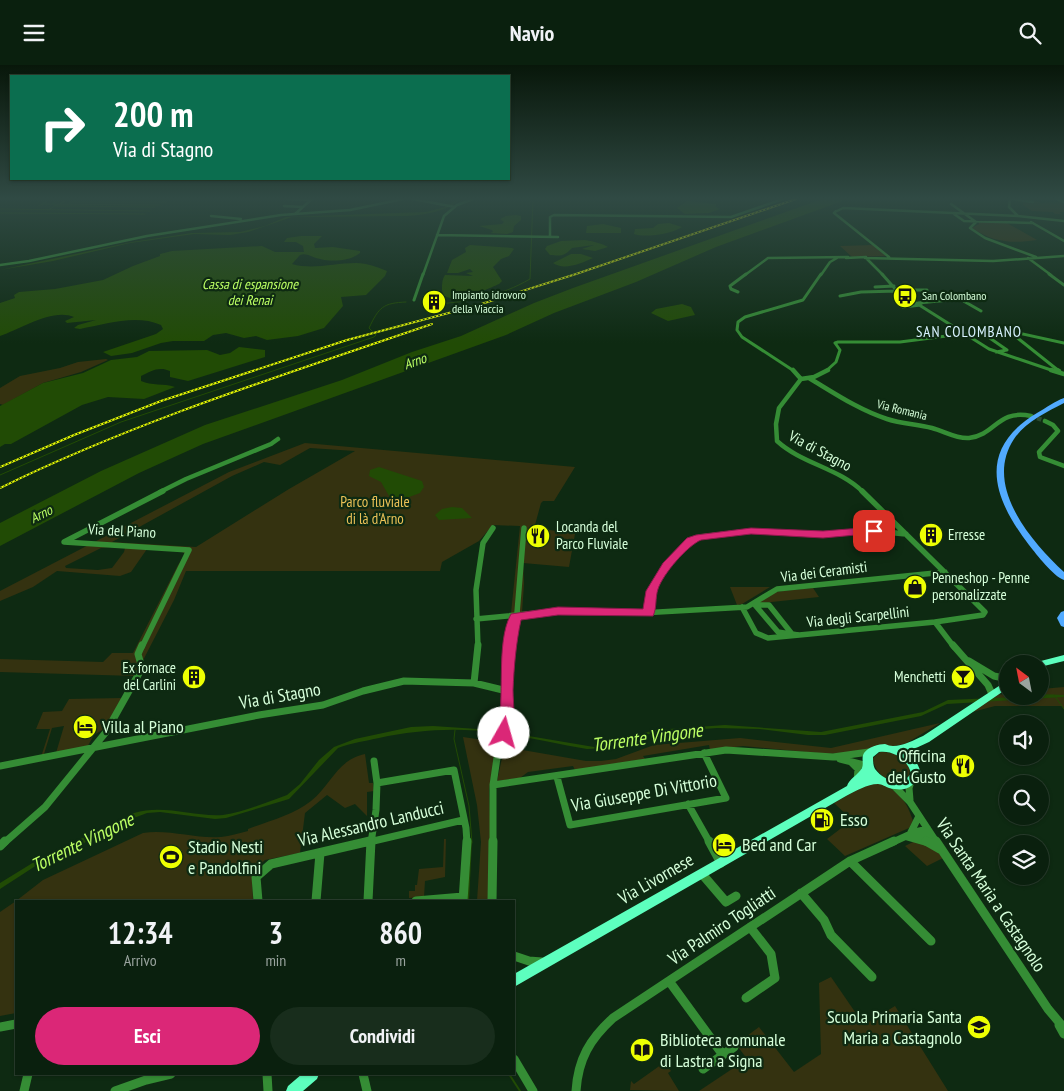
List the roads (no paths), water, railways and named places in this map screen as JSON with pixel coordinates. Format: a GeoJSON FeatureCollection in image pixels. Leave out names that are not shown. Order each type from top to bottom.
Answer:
{"type":"FeatureCollection","features":[{"type":"Feature","properties":{"kind":"highway"},"geometry":{"type":"LineString","coordinates":[[1064,400],[1031,419],[1017,431],[1007,444],[1001,460],[1000,480],[1006,501],[1018,523],[1042,557],[1064,578]]}},
{"type":"Feature","properties":{"kind":"highway"},"geometry":{"type":"LineString","coordinates":[[1064,404],[1029,425],[1010,451],[1005,467],[1007,488],[1015,509],[1030,533],[1048,556],[1064,570]]}},
{"type":"Feature","properties":{"kind":"highway"},"geometry":{"type":"LineString","coordinates":[[1064,614],[1062,618],[1064,624]]}},
{"type":"Feature","properties":{"kind":"main road"},"geometry":{"type":"LineString","coordinates":[[1049,662],[1064,658]]}},
{"type":"Feature","properties":{"kind":"main road"},"geometry":{"type":"LineString","coordinates":[[871,751],[913,745],[926,739],[999,688]]}},
{"type":"Feature","properties":{"kind":"main road"},"geometry":{"type":"LineString","coordinates":[[912,762],[916,749],[926,739]]}},
{"type":"Feature","properties":{"kind":"main road"},"geometry":{"type":"LineString","coordinates":[[868,766],[881,781],[893,785],[911,782],[916,773],[912,762],[906,756],[892,749]]}},
{"type":"Feature","properties":{"kind":"main road","name":"Via Livornese"},"geometry":{"type":"LineString","coordinates":[[842,793],[857,781],[868,766],[867,761],[871,751]]}},
{"type":"Feature","properties":{"kind":"main road","name":"Via Livornese"},"geometry":{"type":"LineString","coordinates":[[515,980],[842,793],[866,782],[881,781]]}},
{"type":"Feature","properties":{"kind":"main road"},"geometry":{"type":"LineString","coordinates":[[293,1091],[310,1075]]}},
{"type":"Feature","properties":{"kind":"street"},"geometry":{"type":"LineString","coordinates":[[0,265],[96,247]]}},
{"type":"Feature","properties":{"kind":"street"},"geometry":{"type":"LineString","coordinates":[[414,300],[433,247]]}},
{"type":"Feature","properties":{"kind":"street"},"geometry":{"type":"LineString","coordinates":[[876,247],[889,257]]}},
{"type":"Feature","properties":{"kind":"street"},"geometry":{"type":"LineString","coordinates":[[1010,247],[1038,257]]}},
{"type":"Feature","properties":{"kind":"street"},"geometry":{"type":"LineString","coordinates":[[738,292],[731,289],[730,286],[766,258],[848,257],[869,259],[889,257],[993,261],[1064,256]]}},
{"type":"Feature","properties":{"kind":"street"},"geometry":{"type":"LineString","coordinates":[[742,337],[736,327],[740,320],[750,315],[801,302],[806,299],[830,262],[839,258]]}},
{"type":"Feature","properties":{"kind":"street"},"geometry":{"type":"LineString","coordinates":[[1028,258],[1064,285]]}},
{"type":"Feature","properties":{"kind":"street"},"geometry":{"type":"LineString","coordinates":[[869,259],[895,288],[994,352],[1064,374]]}},
{"type":"Feature","properties":{"kind":"street"},"geometry":{"type":"LineString","coordinates":[[875,287],[927,290]]}},
{"type":"Feature","properties":{"kind":"street"},"geometry":{"type":"LineString","coordinates":[[840,296],[895,288]]}},
{"type":"Feature","properties":{"kind":"street"},"geometry":{"type":"LineString","coordinates":[[904,307],[960,299],[981,311]]}},
{"type":"Feature","properties":{"kind":"street"},"geometry":{"type":"LineString","coordinates":[[734,333],[804,377],[820,375],[836,362],[840,353],[835,343],[838,342],[894,342],[966,334],[1010,332],[1064,343]]}},
{"type":"Feature","properties":{"kind":"street"},"geometry":{"type":"LineString","coordinates":[[1010,332],[1059,372]]}},
{"type":"Feature","properties":{"kind":"street"},"geometry":{"type":"LineString","coordinates":[[984,334],[1007,350],[994,352]]}},
{"type":"Feature","properties":{"kind":"street"},"geometry":{"type":"LineString","coordinates":[[790,367],[804,377]]}},
{"type":"Feature","properties":{"kind":"street","name":"Via Romania"},"geometry":{"type":"LineString","coordinates":[[804,377],[848,403],[884,418],[966,438],[980,435],[1009,415],[1020,413],[1030,416]]}},
{"type":"Feature","properties":{"kind":"street","name":"Via di Stagno"},"geometry":{"type":"LineString","coordinates":[[804,377],[779,409],[776,424],[777,441],[789,452],[849,479],[985,612],[983,615],[935,622]]}},
{"type":"Feature","properties":{"kind":"street"},"geometry":{"type":"LineString","coordinates":[[1045,421],[1056,427],[1058,431],[1039,452],[1040,457],[1064,466]]}},
{"type":"Feature","properties":{"kind":"street","name":"Via del Piano"},"geometry":{"type":"LineString","coordinates":[[0,846],[45,807],[106,732],[142,668],[138,654],[180,564],[189,550],[64,542],[186,479],[271,444],[278,439]]}},
{"type":"Feature","properties":{"kind":"street"},"geometry":{"type":"LineString","coordinates":[[474,683],[479,640],[476,619],[476,590],[483,543],[493,528]]}},
{"type":"Feature","properties":{"kind":"street"},"geometry":{"type":"LineString","coordinates":[[492,900],[493,785],[498,751],[507,721],[511,635],[515,617],[524,528]]}},
{"type":"Feature","properties":{"kind":"street"},"geometry":{"type":"LineString","coordinates":[[476,619],[495,616],[515,617],[558,611],[649,613],[651,591],[667,565],[691,540],[700,537],[751,531],[823,535],[874,531],[906,534]]}},
{"type":"Feature","properties":{"kind":"street","name":"Via dei Ceramisti"},"geometry":{"type":"LineString","coordinates":[[649,613],[742,607],[754,605],[777,589],[945,572]]}},
{"type":"Feature","properties":{"kind":"street"},"geometry":{"type":"LineString","coordinates":[[754,605],[769,605],[792,634]]}},
{"type":"Feature","properties":{"kind":"street"},"geometry":{"type":"LineString","coordinates":[[754,605],[778,632],[802,635]]}},
{"type":"Feature","properties":{"kind":"street","name":"Via degli Scarpellini"},"geometry":{"type":"LineString","coordinates":[[742,607],[756,633],[768,638],[935,622]]}},
{"type":"Feature","properties":{"kind":"street"},"geometry":{"type":"LineString","coordinates":[[935,622],[988,685],[990,695]]}},
{"type":"Feature","properties":{"kind":"street"},"geometry":{"type":"LineString","coordinates":[[962,656],[999,679]]}},
{"type":"Feature","properties":{"kind":"street","name":"Via di Stagno"},"geometry":{"type":"LineString","coordinates":[[92,748],[259,715],[323,705],[363,691],[404,681],[474,683],[507,691]]}},
{"type":"Feature","properties":{"kind":"street"},"geometry":{"type":"LineString","coordinates":[[0,766],[92,748]]}},
{"type":"Feature","properties":{"kind":"street"},"geometry":{"type":"LineString","coordinates":[[493,785],[558,777],[727,750],[766,751],[805,757],[845,757],[871,751]]}},
{"type":"Feature","properties":{"kind":"street","name":"Via Giuseppe Di Vittorio"},"geometry":{"type":"LineString","coordinates":[[558,777],[570,825],[726,797],[704,753]]}},
{"type":"Feature","properties":{"kind":"street"},"geometry":{"type":"LineString","coordinates":[[831,757],[868,766]]}},
{"type":"Feature","properties":{"kind":"street"},"geometry":{"type":"LineString","coordinates":[[368,900],[371,840],[376,810],[377,783],[374,761]]}},
{"type":"Feature","properties":{"kind":"street"},"geometry":{"type":"LineString","coordinates":[[849,761],[858,769],[857,781]]}},
{"type":"Feature","properties":{"kind":"street"},"geometry":{"type":"LineString","coordinates":[[377,783],[454,770],[466,827],[467,855],[463,899],[440,900]]}},
{"type":"Feature","properties":{"kind":"street"},"geometry":{"type":"LineString","coordinates":[[910,802],[908,794],[911,782]]}},
{"type":"Feature","properties":{"kind":"street","name":"Via Santa Maria a Castagnolo"},"geometry":{"type":"LineString","coordinates":[[893,785],[910,802],[1048,1009],[1064,1028]]}},
{"type":"Feature","properties":{"kind":"street"},"geometry":{"type":"LineString","coordinates":[[688,804],[721,863]]}},
{"type":"Feature","properties":{"kind":"street"},"geometry":{"type":"LineString","coordinates":[[919,816],[916,827],[907,837],[925,841],[942,851]]}},
{"type":"Feature","properties":{"kind":"street","name":"Via Alessandro Landucci"},"geometry":{"type":"LineString","coordinates":[[258,900],[256,877],[271,864],[463,820]]}},
{"type":"Feature","properties":{"kind":"street","name":"Via Palmiro Togliatti"},"geometry":{"type":"LineString","coordinates":[[576,1091],[576,1077],[582,1054],[595,1035],[614,1017],[850,861],[907,837],[929,831]]}},
{"type":"Feature","properties":{"kind":"street"},"geometry":{"type":"LineString","coordinates":[[316,900],[320,853]]}},
{"type":"Feature","properties":{"kind":"street"},"geometry":{"type":"LineString","coordinates":[[850,861],[931,941]]}},
{"type":"Feature","properties":{"kind":"street"},"geometry":{"type":"LineString","coordinates":[[702,874],[726,902],[736,895]]}},
{"type":"Feature","properties":{"kind":"street"},"geometry":{"type":"LineString","coordinates":[[801,893],[824,920],[831,935],[872,977]]}},
{"type":"Feature","properties":{"kind":"street"},"geometry":{"type":"LineString","coordinates":[[746,998],[775,978],[771,954],[750,927]]}},
{"type":"Feature","properties":{"kind":"street"},"geometry":{"type":"LineString","coordinates":[[515,956],[538,963],[556,958]]}},
{"type":"Feature","properties":{"kind":"street"},"geometry":{"type":"LineString","coordinates":[[669,981],[723,1055]]}},
{"type":"Feature","properties":{"kind":"street"},"geometry":{"type":"LineString","coordinates":[[1048,1009],[1064,1034]]}},
{"type":"Feature","properties":{"kind":"street"},"geometry":{"type":"LineString","coordinates":[[0,1027],[15,1024]]}},
{"type":"Feature","properties":{"kind":"street"},"geometry":{"type":"LineString","coordinates":[[703,1069],[734,1047]]}},
{"type":"Feature","properties":{"kind":"street"},"geometry":{"type":"LineString","coordinates":[[515,1060],[533,1091]]}},
{"type":"Feature","properties":{"kind":"street"},"geometry":{"type":"LineString","coordinates":[[24,1091],[28,1075]]}},
{"type":"Feature","properties":{"kind":"street"},"geometry":{"type":"LineString","coordinates":[[115,1091],[167,1075]]}},
{"type":"Feature","properties":{"kind":"street"},"geometry":{"type":"LineString","coordinates":[[267,1075],[268,1091]]}},
{"type":"Feature","properties":{"kind":"street"},"geometry":{"type":"LineString","coordinates":[[363,1075],[366,1091]]}},
{"type":"Feature","properties":{"kind":"water"},"geometry":{"type":"Polygon","coordinates":[[[109,247],[113,247],[53,261],[0,270],[109,247]]]}},
{"type":"Feature","properties":{"kind":"water","name":"Cassa di espansione dei Renai"},"geometry":{"type":"Polygon","coordinates":[[[264,247],[275,252],[304,252],[303,247],[333,247],[360,251],[360,253],[345,260],[333,261],[302,254],[292,264],[316,266],[360,263],[387,271],[385,276],[366,295],[341,297],[343,306],[324,328],[298,336],[267,340],[256,336],[244,338],[226,333],[213,335],[204,341],[173,341],[132,353],[111,356],[103,352],[156,334],[163,329],[161,325],[141,320],[131,320],[80,329],[74,328],[96,320],[67,323],[65,321],[74,317],[56,315],[46,317],[0,336],[0,303],[15,298],[14,295],[19,292],[55,289],[103,280],[160,256],[160,254],[172,251],[264,247]]]}},
{"type":"Feature","properties":{"kind":"water"},"geometry":{"type":"Polygon","coordinates":[[[496,247],[514,249],[509,256],[501,259],[493,267],[502,281],[499,284],[468,296],[450,298],[445,296],[442,290],[445,275],[473,276],[466,273],[473,272],[470,269],[458,273],[447,273],[452,260],[466,252],[465,248],[496,247]]]}},
{"type":"Feature","properties":{"kind":"water"},"geometry":{"type":"Polygon","coordinates":[[[546,247],[580,247],[572,248],[562,255],[550,255],[545,249],[546,247]]]}},
{"type":"Feature","properties":{"kind":"water"},"geometry":{"type":"Polygon","coordinates":[[[588,247],[608,247],[595,251],[582,249],[588,247]]]}},
{"type":"Feature","properties":{"kind":"water","name":"Arno"},"geometry":{"type":"Polygon","coordinates":[[[688,247],[716,247],[636,282],[554,313],[506,335],[203,444],[139,473],[0,546],[0,523],[101,471],[205,425],[342,380],[412,352],[461,336],[534,303],[688,247]]]}},
{"type":"Feature","properties":{"kind":"water"},"geometry":{"type":"Polygon","coordinates":[[[571,254],[581,254],[593,258],[568,266],[553,263],[571,254]]]}},
{"type":"Feature","properties":{"kind":"water"},"geometry":{"type":"Polygon","coordinates":[[[682,304],[691,307],[695,315],[668,321],[651,313],[656,309],[682,304]]]}},
{"type":"Feature","properties":{"kind":"water","name":"Cassa di espansione dei Renai"},"geometry":{"type":"Polygon","coordinates":[[[239,347],[265,350],[265,357],[188,381],[170,377],[170,371],[159,369],[152,371],[141,376],[141,381],[175,387],[144,399],[108,397],[82,405],[11,444],[5,444],[0,447],[0,406],[43,383],[83,373],[111,360],[137,357],[149,351],[207,350],[220,355],[230,353],[239,347]]]}},
{"type":"Feature","properties":{"kind":"water"},"geometry":{"type":"Polygon","coordinates":[[[379,467],[422,481],[424,487],[420,493],[393,503],[381,482],[369,476],[370,470],[379,467]]]}},
{"type":"Feature","properties":{"kind":"water"},"geometry":{"type":"Polygon","coordinates":[[[462,508],[472,518],[439,520],[435,515],[442,509],[462,508]]]}},
{"type":"Feature","properties":{"kind":"water"},"geometry":{"type":"Polygon","coordinates":[[[1049,694],[1064,695],[1064,697],[1049,698],[1049,694]]]}},
{"type":"Feature","properties":{"kind":"water","name":"Torrente Vingone"},"geometry":{"type":"Polygon","coordinates":[[[999,698],[999,701],[947,704],[921,716],[825,735],[808,735],[759,729],[717,728],[662,732],[645,735],[608,748],[587,749],[482,731],[437,730],[393,735],[338,748],[289,799],[226,818],[215,819],[160,812],[147,813],[118,824],[75,848],[37,865],[0,889],[0,883],[39,859],[134,813],[167,810],[223,815],[244,810],[287,795],[300,784],[319,760],[334,747],[355,739],[411,727],[433,726],[493,730],[594,747],[655,730],[725,725],[821,732],[923,712],[948,700],[999,698]]]}},
{"type":"Feature","properties":{"kind":"waterway"},"geometry":{"type":"LineString","coordinates":[[436,304],[461,302],[496,294],[530,279],[531,247]]}},
{"type":"Feature","properties":{"kind":"waterway"},"geometry":{"type":"LineString","coordinates":[[0,475],[121,422],[374,337],[376,335],[369,328],[379,311],[387,305],[406,302]]}},
{"type":"Feature","properties":{"kind":"waterway"},"geometry":{"type":"LineString","coordinates":[[425,302],[431,303]]}},
{"type":"Feature","properties":{"kind":"waterway"},"geometry":{"type":"LineString","coordinates":[[1054,695],[1064,709]]}},
{"type":"Feature","properties":{"kind":"waterway"},"geometry":{"type":"LineString","coordinates":[[455,730],[454,739],[469,806],[472,843]]}},
{"type":"Feature","properties":{"kind":"waterway"},"geometry":{"type":"LineString","coordinates":[[468,900],[471,841]]}},
{"type":"Feature","properties":{"kind":"waterway"},"geometry":{"type":"LineString","coordinates":[[510,1075],[520,1091]]}},
{"type":"Feature","properties":{"kind":"tunnel"},"geometry":{"type":"LineString","coordinates":[[1031,416],[1045,421]]}},
{"type":"Feature","properties":{"kind":"railway"},"geometry":{"type":"LineString","coordinates":[[0,467],[74,435],[161,401],[347,340],[475,306],[656,247]]}},
{"type":"Feature","properties":{"kind":"railway"},"geometry":{"type":"LineString","coordinates":[[0,488],[52,463],[159,419],[432,324]]}},
{"type":"Feature","properties":{"kind":"place","name":"San Colombano"},"geometry":{"type":"Point","coordinates":[905,296]}},
{"type":"Feature","properties":{"kind":"place","name":"Impianto idrovoro della Viaccia"},"geometry":{"type":"Point","coordinates":[434,302]}},
{"type":"Feature","properties":{"kind":"place","name":"Erresse"},"geometry":{"type":"Point","coordinates":[931,535]}},
{"type":"Feature","properties":{"kind":"place","name":"Locanda del Parco Fluviale"},"geometry":{"type":"Point","coordinates":[538,536]}},
{"type":"Feature","properties":{"kind":"place","name":"Penneshop - Penne personalizzate"},"geometry":{"type":"Point","coordinates":[915,587]}},
{"type":"Feature","properties":{"kind":"place","name":"Ex fornace del Carlini"},"geometry":{"type":"Point","coordinates":[194,677]}},
{"type":"Feature","properties":{"kind":"place","name":"Menchetti"},"geometry":{"type":"Point","coordinates":[963,677]}},
{"type":"Feature","properties":{"kind":"place","name":"Villa al Piano"},"geometry":{"type":"Point","coordinates":[85,727]}},
{"type":"Feature","properties":{"kind":"place","name":"Officina del Gusto"},"geometry":{"type":"Point","coordinates":[963,766]}},
{"type":"Feature","properties":{"kind":"place","name":"Esso"},"geometry":{"type":"Point","coordinates":[822,820]}},
{"type":"Feature","properties":{"kind":"place","name":"Bed and Car"},"geometry":{"type":"Point","coordinates":[724,845]}},
{"type":"Feature","properties":{"kind":"place","name":"Stadio Nesti e Pandolfini"},"geometry":{"type":"Point","coordinates":[171,857]}},
{"type":"Feature","properties":{"kind":"place","name":"Scuola Primaria Santa Maria a Castagnolo"},"geometry":{"type":"Point","coordinates":[979,1027]}},
{"type":"Feature","properties":{"kind":"place","name":"Biblioteca comunale di Lastra a Signa"},"geometry":{"type":"Point","coordinates":[642,1050]}},
{"type":"Feature","properties":{"kind":"district","name":"SAN COLOMBANO"},"geometry":{"type":"Point","coordinates":[969,332]}},
{"type":"Feature","properties":{"kind":"park label","name":"Parco fluviale di là d'Arno"},"geometry":{"type":"Point","coordinates":[375,510]}}]}
